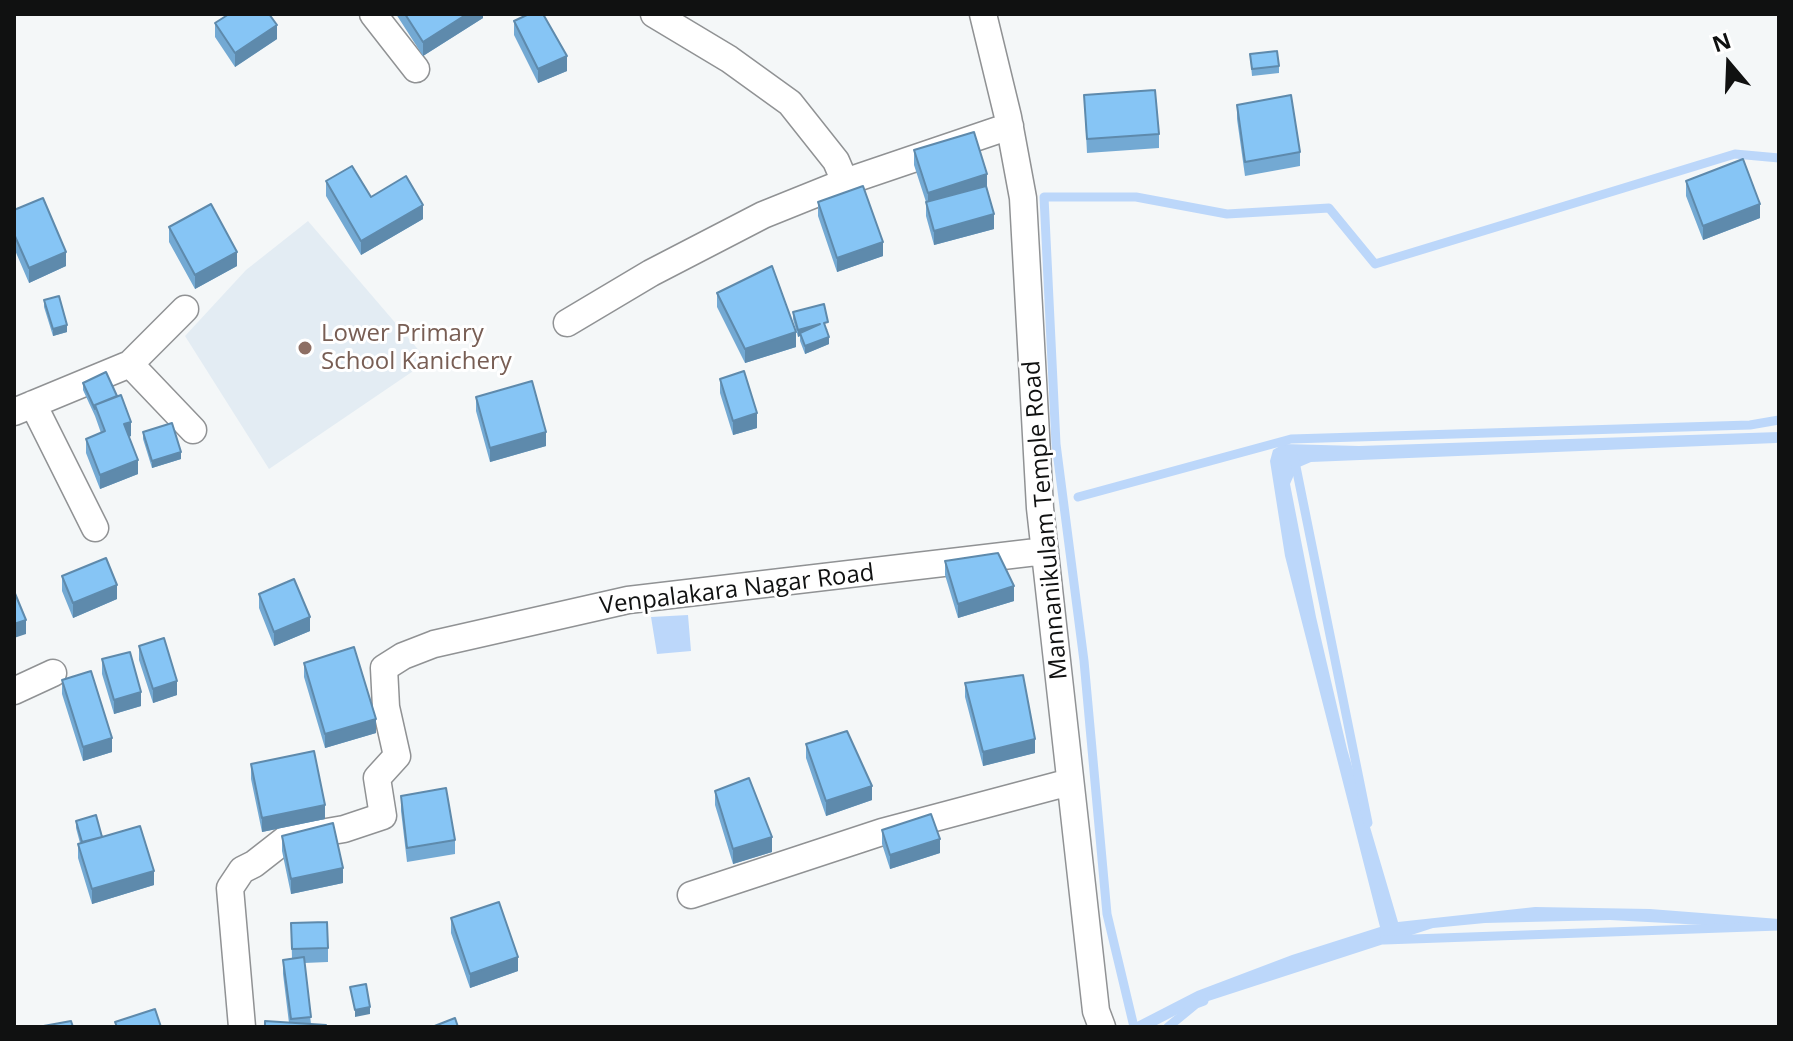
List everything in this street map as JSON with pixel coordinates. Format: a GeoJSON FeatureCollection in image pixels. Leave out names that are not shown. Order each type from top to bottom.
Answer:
{"type":"FeatureCollection","features":[{"type":"Feature","properties":{"kind":"street"},"geometry":{"type":"LineString","coordinates":[[373,14],[416,69]]}},
{"type":"Feature","properties":{"kind":"street"},"geometry":{"type":"LineString","coordinates":[[654,14],[729,59],[790,103],[836,161],[845,182]]}},
{"type":"Feature","properties":{"kind":"street","name":"Mannanikulam Temple Road"},"geometry":{"type":"LineString","coordinates":[[983,14],[1010,126],[1023,198],[1045,551],[1096,1011],[1102,1027]]}},
{"type":"Feature","properties":{"kind":"street"},"geometry":{"type":"LineString","coordinates":[[567,323],[651,273],[763,215],[845,182],[1010,126]]}},
{"type":"Feature","properties":{"kind":"street"},"geometry":{"type":"LineString","coordinates":[[95,528],[24,408],[130,364],[185,309]]}},
{"type":"Feature","properties":{"kind":"street"},"geometry":{"type":"LineString","coordinates":[[130,364],[193,430]]}},
{"type":"Feature","properties":{"kind":"street","name":"Venpalakara Nagar Road"},"geometry":{"type":"LineString","coordinates":[[242,1027],[230,888],[242,870],[286,839],[344,829],[383,816],[377,778],[397,756],[386,707],[384,668],[403,656],[434,644],[628,600],[1045,551]]}},
{"type":"Feature","properties":{"kind":"street"},"geometry":{"type":"LineString","coordinates":[[14,691],[53,673]]}},
{"type":"Feature","properties":{"kind":"street"},"geometry":{"type":"LineString","coordinates":[[691,895],[882,832],[1070,782]]}},
{"type":"Feature","properties":{"kind":"shaded area","name":"Lower Primary School Kanichery"},"geometry":{"type":"Polygon","coordinates":[[[308,221],[428,361],[269,469],[185,336],[246,270],[308,221]]]}},
{"type":"Feature","properties":{"kind":"water"},"geometry":{"type":"Polygon","coordinates":[[[1779,432],[1779,442],[1776,443],[1311,462],[1297,468],[1290,484],[1316,617],[1347,749],[1398,922],[1535,907],[1650,909],[1779,919],[1779,929],[1610,920],[1485,923],[1433,928],[1193,1006],[1153,1027],[1127,1027],[1197,991],[1292,955],[1380,927],[1285,556],[1270,461],[1273,450],[1283,444],[1359,446],[1779,432]]]}},
{"type":"Feature","properties":{"kind":"water"},"geometry":{"type":"Polygon","coordinates":[[[688,615],[691,651],[657,654],[651,617],[688,615]]]}},
{"type":"Feature","properties":{"kind":"building"},"geometry":{"type":"Polygon","coordinates":[[[229,14],[269,14],[277,25],[235,53],[215,23],[229,14]]]}},
{"type":"Feature","properties":{"kind":"building"},"geometry":{"type":"Polygon","coordinates":[[[405,14],[467,14],[423,42],[405,14]]]}},
{"type":"Feature","properties":{"kind":"building"},"geometry":{"type":"Polygon","coordinates":[[[529,14],[543,14],[567,56],[538,69],[514,21],[529,14]]]}},
{"type":"Feature","properties":{"kind":"building"},"geometry":{"type":"Polygon","coordinates":[[[1277,51],[1279,66],[1252,69],[1250,54],[1277,51]]]}},
{"type":"Feature","properties":{"kind":"building"},"geometry":{"type":"Polygon","coordinates":[[[1155,90],[1159,134],[1087,139],[1084,95],[1155,90]]]}},
{"type":"Feature","properties":{"kind":"building"},"geometry":{"type":"Polygon","coordinates":[[[1291,95],[1300,152],[1245,162],[1237,105],[1291,95]]]}},
{"type":"Feature","properties":{"kind":"building"},"geometry":{"type":"Polygon","coordinates":[[[974,132],[987,174],[928,193],[914,150],[974,132]]]}},
{"type":"Feature","properties":{"kind":"building"},"geometry":{"type":"Polygon","coordinates":[[[1743,159],[1760,204],[1703,226],[1686,181],[1743,159]]]}},
{"type":"Feature","properties":{"kind":"building"},"geometry":{"type":"Polygon","coordinates":[[[352,166],[371,197],[406,176],[423,205],[361,241],[326,181],[352,166]]]}},
{"type":"Feature","properties":{"kind":"building"},"geometry":{"type":"Polygon","coordinates":[[[863,186],[883,242],[837,258],[818,202],[863,186]]]}},
{"type":"Feature","properties":{"kind":"building"},"geometry":{"type":"Polygon","coordinates":[[[986,186],[994,214],[934,231],[926,202],[986,186]]]}},
{"type":"Feature","properties":{"kind":"building"},"geometry":{"type":"Polygon","coordinates":[[[43,198],[66,252],[29,268],[14,234],[14,210],[43,198]]]}},
{"type":"Feature","properties":{"kind":"building"},"geometry":{"type":"Polygon","coordinates":[[[211,204],[237,252],[195,275],[169,227],[211,204]]]}},
{"type":"Feature","properties":{"kind":"building"},"geometry":{"type":"Polygon","coordinates":[[[772,266],[796,332],[745,349],[717,293],[772,266]]]}},
{"type":"Feature","properties":{"kind":"building"},"geometry":{"type":"Polygon","coordinates":[[[59,296],[67,325],[53,329],[44,300],[59,296]]]}},
{"type":"Feature","properties":{"kind":"building"},"geometry":{"type":"Polygon","coordinates":[[[824,304],[828,322],[824,323],[829,337],[805,346],[800,333],[820,324],[798,330],[793,312],[824,304]]]}},
{"type":"Feature","properties":{"kind":"building"},"geometry":{"type":"Polygon","coordinates":[[[744,371],[757,413],[733,421],[720,379],[744,371]]]}},
{"type":"Feature","properties":{"kind":"building"},"geometry":{"type":"Polygon","coordinates":[[[106,372],[117,396],[95,405],[95,409],[83,383],[106,372]]]}},
{"type":"Feature","properties":{"kind":"building"},"geometry":{"type":"Polygon","coordinates":[[[532,381],[546,432],[490,448],[476,397],[532,381]]]}},
{"type":"Feature","properties":{"kind":"building"},"geometry":{"type":"Polygon","coordinates":[[[121,395],[131,422],[124,424],[138,460],[100,475],[86,439],[105,431],[95,405],[121,395]]]}},
{"type":"Feature","properties":{"kind":"building"},"geometry":{"type":"Polygon","coordinates":[[[172,423],[181,452],[152,461],[143,432],[172,423]]]}},
{"type":"Feature","properties":{"kind":"building"},"geometry":{"type":"Polygon","coordinates":[[[998,553],[1014,586],[958,604],[945,561],[998,553]]]}},
{"type":"Feature","properties":{"kind":"building"},"geometry":{"type":"Polygon","coordinates":[[[106,558],[117,585],[73,603],[62,576],[106,558]]]}},
{"type":"Feature","properties":{"kind":"building"},"geometry":{"type":"Polygon","coordinates":[[[294,579],[310,617],[274,632],[259,594],[294,579]]]}},
{"type":"Feature","properties":{"kind":"building"},"geometry":{"type":"Polygon","coordinates":[[[14,591],[26,620],[14,624],[14,591]]]}},
{"type":"Feature","properties":{"kind":"building"},"geometry":{"type":"Polygon","coordinates":[[[164,638],[177,681],[153,689],[139,646],[164,638]]]}},
{"type":"Feature","properties":{"kind":"building"},"geometry":{"type":"Polygon","coordinates":[[[354,647],[376,719],[325,734],[304,663],[354,647]]]}},
{"type":"Feature","properties":{"kind":"building"},"geometry":{"type":"Polygon","coordinates":[[[130,652],[141,692],[114,700],[102,659],[130,652]]]}},
{"type":"Feature","properties":{"kind":"building"},"geometry":{"type":"Polygon","coordinates":[[[91,671],[112,738],[83,747],[62,680],[91,671]]]}},
{"type":"Feature","properties":{"kind":"building"},"geometry":{"type":"Polygon","coordinates":[[[1023,675],[1035,739],[983,752],[965,683],[1023,675]]]}},
{"type":"Feature","properties":{"kind":"building"},"geometry":{"type":"Polygon","coordinates":[[[847,731],[872,786],[826,801],[806,744],[847,731]]]}},
{"type":"Feature","properties":{"kind":"building"},"geometry":{"type":"Polygon","coordinates":[[[314,751],[325,805],[262,818],[251,764],[314,751]]]}},
{"type":"Feature","properties":{"kind":"building"},"geometry":{"type":"Polygon","coordinates":[[[749,778],[772,837],[733,849],[715,791],[749,778]]]}},
{"type":"Feature","properties":{"kind":"building"},"geometry":{"type":"Polygon","coordinates":[[[446,788],[455,840],[407,848],[401,796],[446,788]]]}},
{"type":"Feature","properties":{"kind":"building"},"geometry":{"type":"Polygon","coordinates":[[[931,814],[940,839],[890,855],[882,830],[931,814]]]}},
{"type":"Feature","properties":{"kind":"building"},"geometry":{"type":"Polygon","coordinates":[[[96,815],[102,837],[82,842],[76,821],[96,815]]]}},
{"type":"Feature","properties":{"kind":"building"},"geometry":{"type":"Polygon","coordinates":[[[333,823],[343,868],[291,879],[282,836],[333,823]]]}},
{"type":"Feature","properties":{"kind":"building"},"geometry":{"type":"Polygon","coordinates":[[[140,826],[154,871],[92,889],[78,844],[140,826]]]}},
{"type":"Feature","properties":{"kind":"building"},"geometry":{"type":"Polygon","coordinates":[[[499,902],[518,957],[470,974],[451,918],[499,902]]]}},
{"type":"Feature","properties":{"kind":"building"},"geometry":{"type":"Polygon","coordinates":[[[327,922],[328,948],[292,949],[291,923],[327,922]]]}},
{"type":"Feature","properties":{"kind":"building"},"geometry":{"type":"Polygon","coordinates":[[[304,957],[311,1017],[291,1019],[283,960],[304,957]]]}},
{"type":"Feature","properties":{"kind":"building"},"geometry":{"type":"Polygon","coordinates":[[[366,984],[370,1007],[355,1010],[350,987],[366,984]]]}},
{"type":"Feature","properties":{"kind":"building"},"geometry":{"type":"Polygon","coordinates":[[[155,1009],[161,1027],[117,1027],[115,1022],[155,1009]]]}},
{"type":"Feature","properties":{"kind":"building"},"geometry":{"type":"Polygon","coordinates":[[[455,1018],[458,1027],[432,1027],[455,1018]]]}},
{"type":"Feature","properties":{"kind":"building"},"geometry":{"type":"Polygon","coordinates":[[[71,1021],[73,1027],[38,1027],[71,1021]]]}},
{"type":"Feature","properties":{"kind":"building"},"geometry":{"type":"Polygon","coordinates":[[[265,1021],[326,1025],[326,1027],[265,1027],[265,1021]]]}},
{"type":"Feature","properties":{"kind":"waterway"},"geometry":{"type":"LineString","coordinates":[[1134,1027],[1107,914],[1084,661],[1056,444],[1044,197],[1136,197],[1227,214],[1329,208],[1375,264],[1735,154],[1779,158]]}},
{"type":"Feature","properties":{"kind":"waterway"},"geometry":{"type":"LineString","coordinates":[[1078,497],[1291,439],[1750,425],[1779,420]]}},
{"type":"Feature","properties":{"kind":"waterway"},"geometry":{"type":"LineString","coordinates":[[1294,457],[1368,823]]}},
{"type":"Feature","properties":{"kind":"waterway"},"geometry":{"type":"LineString","coordinates":[[1384,940],[1779,926]]}},
{"type":"Feature","properties":{"kind":"waterway"},"geometry":{"type":"LineString","coordinates":[[1168,1027],[1204,1001]]}},
{"type":"Feature","properties":{"kind":"place","name":"Lower Primary School Kanichery"},"geometry":{"type":"Point","coordinates":[305,348]}}]}
